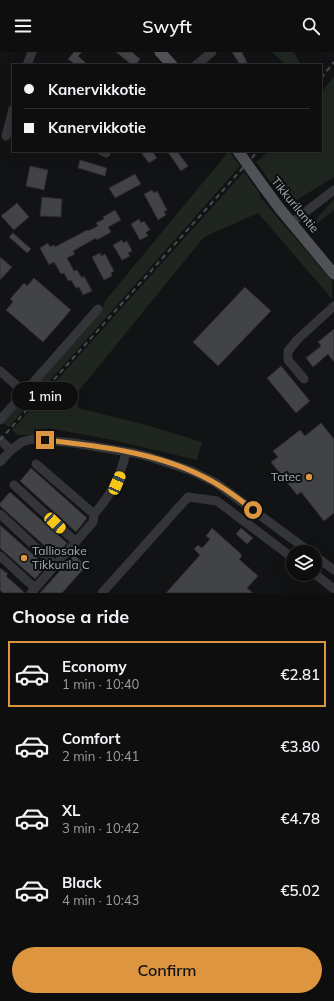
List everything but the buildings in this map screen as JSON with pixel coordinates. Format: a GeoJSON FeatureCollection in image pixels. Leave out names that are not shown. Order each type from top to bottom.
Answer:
{"type":"FeatureCollection","features":[{"type":"Feature","properties":{"kind":"main road"},"geometry":{"type":"LineString","coordinates":[[160,52],[171,64]]}},
{"type":"Feature","properties":{"kind":"main road","name":"Tikkurilantie"},"geometry":{"type":"LineString","coordinates":[[239,152],[291,223],[334,274]]}},
{"type":"Feature","properties":{"kind":"street"},"geometry":{"type":"LineString","coordinates":[[28,64],[32,52]]}},
{"type":"Feature","properties":{"kind":"street"},"geometry":{"type":"LineString","coordinates":[[197,64],[212,52]]}},
{"type":"Feature","properties":{"kind":"street"},"geometry":{"type":"LineString","coordinates":[[6,136],[11,125]]}},
{"type":"Feature","properties":{"kind":"street"},"geometry":{"type":"LineString","coordinates":[[291,223],[334,190]]}},
{"type":"Feature","properties":{"kind":"street"},"geometry":{"type":"LineString","coordinates":[[304,379],[288,360],[288,351],[298,339],[334,306]]}},
{"type":"Feature","properties":{"kind":"street"},"geometry":{"type":"LineString","coordinates":[[0,420],[98,309]]}},
{"type":"Feature","properties":{"kind":"street"},"geometry":{"type":"LineString","coordinates":[[0,371],[24,392]]}},
{"type":"Feature","properties":{"kind":"street"},"geometry":{"type":"LineString","coordinates":[[0,462],[11,450],[22,442],[32,439],[126,452],[174,464],[216,483],[300,545]]}},
{"type":"Feature","properties":{"kind":"street"},"geometry":{"type":"LineString","coordinates":[[0,440],[11,450]]}},
{"type":"Feature","properties":{"kind":"street"},"geometry":{"type":"LineString","coordinates":[[0,556],[33,591],[93,522],[94,514],[106,500],[117,483],[126,452]]}},
{"type":"Feature","properties":{"kind":"street"},"geometry":{"type":"LineString","coordinates":[[36,464],[94,514]]}},
{"type":"Feature","properties":{"kind":"street"},"geometry":{"type":"LineString","coordinates":[[14,485],[76,542]]}},
{"type":"Feature","properties":{"kind":"street"},"geometry":{"type":"LineString","coordinates":[[102,593],[188,497],[217,501],[286,553]]}},
{"type":"Feature","properties":{"kind":"street"},"geometry":{"type":"LineString","coordinates":[[0,514],[55,565]]}},
{"type":"Feature","properties":{"kind":"street"},"geometry":{"type":"LineString","coordinates":[[322,561],[334,570]]}},
{"type":"Feature","properties":{"kind":"street"},"geometry":{"type":"LineString","coordinates":[[322,580],[334,589]]}},
{"type":"Feature","properties":{"kind":"shaded area"},"geometry":{"type":"Polygon","coordinates":[[[272,52],[294,52],[300,64],[284,64],[272,52]]]}},
{"type":"Feature","properties":{"kind":"shaded area"},"geometry":{"type":"Polygon","coordinates":[[[334,76],[334,177],[292,203],[283,199],[256,162],[268,152],[322,152],[322,92],[334,76]]]}},
{"type":"Feature","properties":{"kind":"shaded area"},"geometry":{"type":"Polygon","coordinates":[[[230,152],[240,166],[9,427],[3,423],[102,311],[105,301],[230,152]]]}},
{"type":"Feature","properties":{"kind":"shaded area"},"geometry":{"type":"Polygon","coordinates":[[[244,172],[260,194],[260,197],[332,281],[332,299],[258,213],[204,237],[77,393],[78,408],[143,424],[202,442],[197,460],[113,440],[47,428],[44,434],[17,435],[12,430],[244,172]]]}},
{"type":"Feature","properties":{"kind":"shaded area"},"geometry":{"type":"Polygon","coordinates":[[[334,199],[334,210],[312,228],[311,225],[334,199]]]}},
{"type":"Feature","properties":{"kind":"railway"},"geometry":{"type":"LineString","coordinates":[[322,77],[334,62]]}},
{"type":"Feature","properties":{"kind":"railway"},"geometry":{"type":"LineString","coordinates":[[0,440],[257,152]]}},
{"type":"Feature","properties":{"kind":"place","name":"Tatec"},"geometry":{"type":"Point","coordinates":[309,477]}},
{"type":"Feature","properties":{"kind":"place","name":"Talliosake Tikkurila C"},"geometry":{"type":"Point","coordinates":[24,558]}},
{"type":"Feature","properties":{"kind":"route"},"geometry":{"type":"LineString","coordinates":[[45,440],[74,443],[134,453],[174,464],[216,483],[253,510]]}}]}
